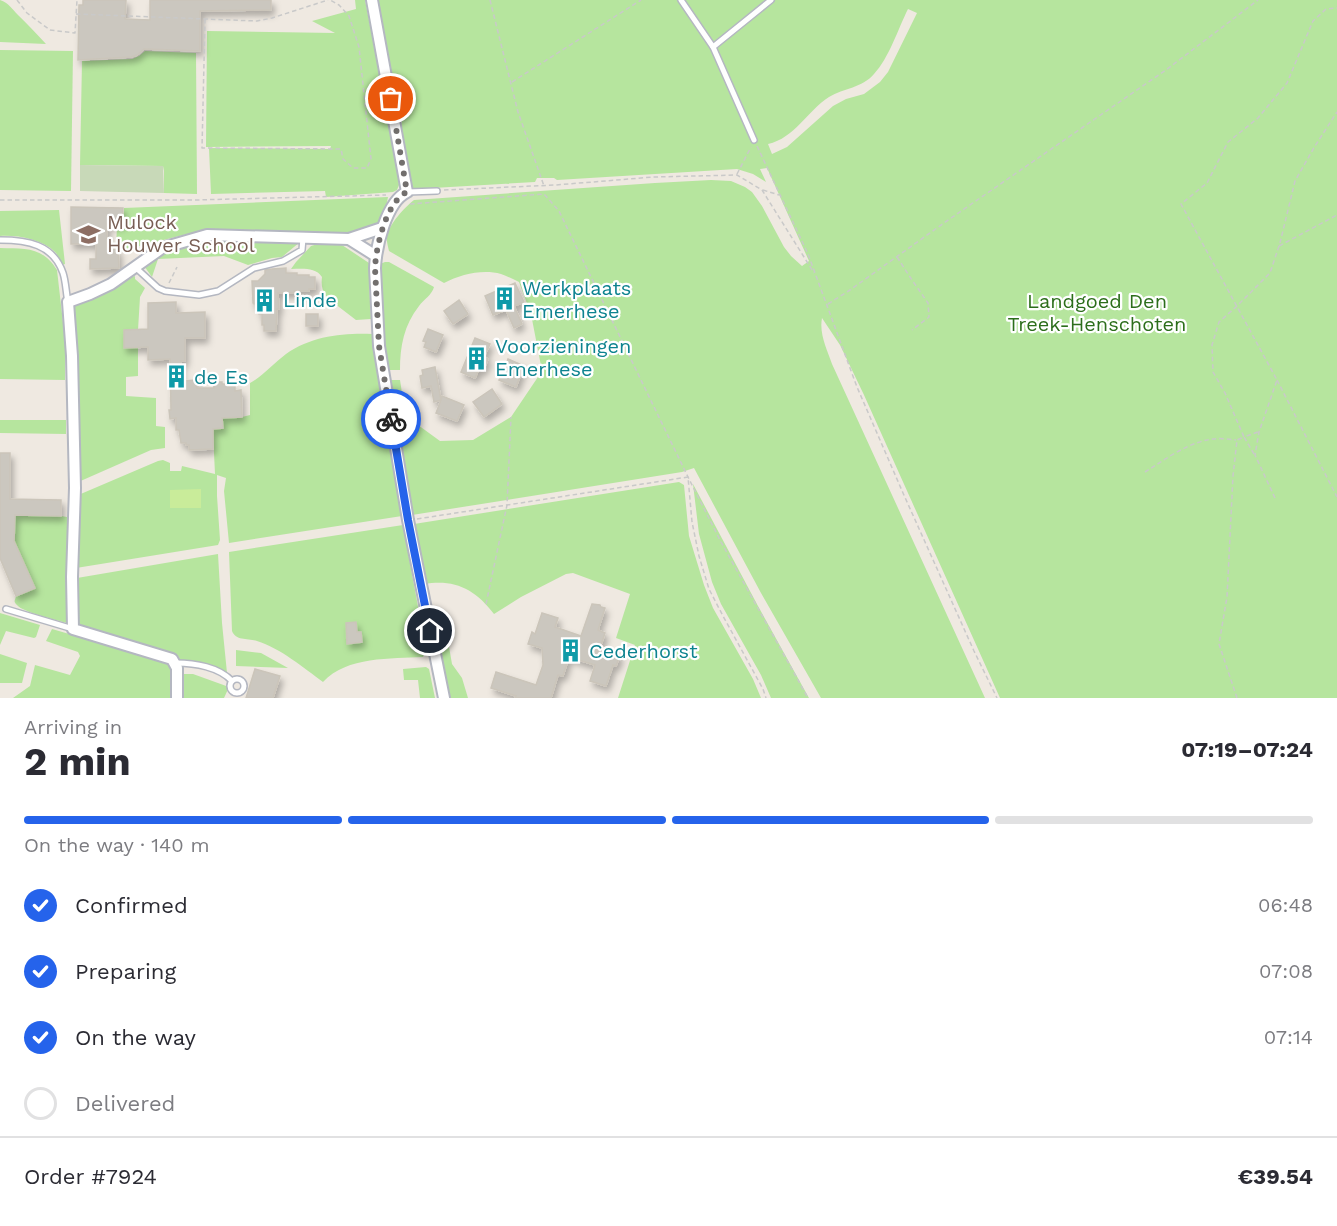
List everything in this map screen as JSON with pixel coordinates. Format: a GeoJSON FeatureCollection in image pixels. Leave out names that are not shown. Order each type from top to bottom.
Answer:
{"type":"FeatureCollection","features":[{"type":"Feature","properties":{"kind":"street"},"geometry":{"type":"LineString","coordinates":[[372,0],[404,194],[394,205],[382,228],[376,256],[379,346],[408,520],[444,698]]}},
{"type":"Feature","properties":{"kind":"street"},"geometry":{"type":"LineString","coordinates":[[177,698],[177,668],[172,659],[73,629],[75,488],[72,356],[68,302],[111,284],[162,248],[207,236],[349,239],[382,228]]}},
{"type":"Feature","properties":{"kind":"street"},"geometry":{"type":"LineString","coordinates":[[349,239],[376,256]]}},
{"type":"Feature","properties":{"kind":"lane"},"geometry":{"type":"LineString","coordinates":[[681,0],[713,47],[754,140]]}},
{"type":"Feature","properties":{"kind":"lane"},"geometry":{"type":"LineString","coordinates":[[713,47],[771,0]]}},
{"type":"Feature","properties":{"kind":"lane"},"geometry":{"type":"LineString","coordinates":[[404,194],[437,191]]}},
{"type":"Feature","properties":{"kind":"lane"},"geometry":{"type":"LineString","coordinates":[[135,267],[158,288],[199,295],[218,291],[254,268],[292,257],[302,250],[303,237]]}},
{"type":"Feature","properties":{"kind":"lane"},"geometry":{"type":"LineString","coordinates":[[0,240],[17,240],[47,250],[63,273],[68,302]]}},
{"type":"Feature","properties":{"kind":"lane"},"geometry":{"type":"LineString","coordinates":[[6,609],[73,629]]}},
{"type":"Feature","properties":{"kind":"lane"},"geometry":{"type":"LineString","coordinates":[[175,663],[202,666],[228,676],[232,681]]}},
{"type":"Feature","properties":{"kind":"path"},"geometry":{"type":"LineString","coordinates":[[17,0],[27,13],[50,30],[75,33],[77,0]]}},
{"type":"Feature","properties":{"kind":"path"},"geometry":{"type":"LineString","coordinates":[[76,14],[257,21],[329,0],[339,5],[349,16],[359,47],[371,159],[368,168],[353,168],[344,159],[341,149],[202,148],[205,19]]}},
{"type":"Feature","properties":{"kind":"path"},"geometry":{"type":"LineString","coordinates":[[490,0],[518,112],[544,186]]}},
{"type":"Feature","properties":{"kind":"path"},"geometry":{"type":"LineString","coordinates":[[511,83],[641,0]]}},
{"type":"Feature","properties":{"kind":"path"},"geometry":{"type":"LineString","coordinates":[[827,305],[1166,70],[1258,0]]}},
{"type":"Feature","properties":{"kind":"path"},"geometry":{"type":"LineString","coordinates":[[1337,8],[1326,9],[1313,21],[1287,83],[1258,118],[1228,142],[1207,183],[1181,204],[1337,496]]}},
{"type":"Feature","properties":{"kind":"path"},"geometry":{"type":"LineString","coordinates":[[1275,498],[1214,372],[1212,345],[1219,322],[1270,273],[1279,247],[1295,181],[1337,112]]}},
{"type":"Feature","properties":{"kind":"path"},"geometry":{"type":"LineString","coordinates":[[737,175],[754,140]]}},
{"type":"Feature","properties":{"kind":"path"},"geometry":{"type":"LineString","coordinates":[[754,140],[808,254],[856,387],[969,641],[997,698]]}},
{"type":"Feature","properties":{"kind":"path"},"geometry":{"type":"LineString","coordinates":[[437,191],[544,186],[653,177],[737,175],[762,190],[780,195]]}},
{"type":"Feature","properties":{"kind":"path"},"geometry":{"type":"LineString","coordinates":[[762,190],[817,276]]}},
{"type":"Feature","properties":{"kind":"path"},"geometry":{"type":"LineString","coordinates":[[0,200],[195,200],[404,194]]}},
{"type":"Feature","properties":{"kind":"path"},"geometry":{"type":"LineString","coordinates":[[394,205],[544,194],[559,211],[721,543],[808,698]]}},
{"type":"Feature","properties":{"kind":"path"},"geometry":{"type":"LineString","coordinates":[[1279,247],[1337,215]]}},
{"type":"Feature","properties":{"kind":"path"},"geometry":{"type":"LineString","coordinates":[[897,256],[928,303],[929,317],[912,330]]}},
{"type":"Feature","properties":{"kind":"path"},"geometry":{"type":"LineString","coordinates":[[171,280],[177,267]]}},
{"type":"Feature","properties":{"kind":"path"},"geometry":{"type":"LineString","coordinates":[[1255,455],[1259,432],[1277,380]]}},
{"type":"Feature","properties":{"kind":"path"},"geometry":{"type":"LineString","coordinates":[[486,604],[507,505],[511,417]]}},
{"type":"Feature","properties":{"kind":"path"},"geometry":{"type":"LineString","coordinates":[[1146,472],[1175,453],[1198,443],[1214,439],[1237,440],[1259,432]]}},
{"type":"Feature","properties":{"kind":"path"},"geometry":{"type":"LineString","coordinates":[[1237,440],[1227,597],[1219,644],[1237,698]]}},
{"type":"Feature","properties":{"kind":"path"},"geometry":{"type":"LineString","coordinates":[[408,520],[688,477]]}},
{"type":"Feature","properties":{"kind":"path"},"geometry":{"type":"LineString","coordinates":[[688,477],[694,533],[709,588],[766,698]]}},
{"type":"Feature","properties":{"kind":"green space"},"geometry":{"type":"Polygon","coordinates":[[[0,0],[10,6],[46,44],[0,42],[0,0]]]}},
{"type":"Feature","properties":{"kind":"green space"},"geometry":{"type":"Polygon","coordinates":[[[355,0],[365,0],[393,142],[399,185],[397,190],[326,197],[325,191],[211,194],[209,148],[330,149],[331,146],[206,147],[207,31],[335,33],[312,21],[356,9],[355,0]]]}},
{"type":"Feature","properties":{"kind":"green space","name":"Landgoed Den Treek-Henschoten"},"geometry":{"type":"Polygon","coordinates":[[[376,0],[1337,0],[1337,698],[1000,698],[864,395],[840,345],[822,318],[823,336],[832,364],[985,698],[821,698],[694,468],[682,472],[412,515],[390,380],[400,380],[402,393],[418,425],[440,441],[473,440],[511,417],[542,371],[531,314],[519,282],[501,274],[480,272],[444,283],[389,251],[387,238],[391,226],[414,200],[655,183],[731,181],[752,192],[791,256],[802,266],[809,261],[767,168],[760,169],[766,182],[753,174],[737,169],[557,180],[537,178],[535,182],[416,189],[411,187],[400,124],[402,123],[398,115],[376,0]],[[908,9],[884,60],[869,79],[821,103],[786,136],[768,144],[772,154],[787,147],[833,106],[846,99],[864,94],[880,82],[888,72],[917,13],[908,9]]]}},
{"type":"Feature","properties":{"kind":"green space"},"geometry":{"type":"Polygon","coordinates":[[[0,50],[73,51],[71,191],[0,190],[0,50]]]}},
{"type":"Feature","properties":{"kind":"green space"},"geometry":{"type":"Polygon","coordinates":[[[145,51],[196,53],[197,194],[164,193],[163,166],[80,165],[82,61],[132,59],[145,51]]]}},
{"type":"Feature","properties":{"kind":"green space"},"geometry":{"type":"Polygon","coordinates":[[[80,165],[163,166],[164,193],[80,191],[80,165]]]}},
{"type":"Feature","properties":{"kind":"green space"},"geometry":{"type":"Polygon","coordinates":[[[388,197],[383,222],[349,233],[187,234],[116,252],[117,224],[123,224],[124,208],[388,197]]]}},
{"type":"Feature","properties":{"kind":"green space"},"geometry":{"type":"Polygon","coordinates":[[[59,210],[65,264],[62,265],[55,252],[43,244],[21,237],[0,236],[0,211],[59,210]]]}},
{"type":"Feature","properties":{"kind":"green space"},"geometry":{"type":"Polygon","coordinates":[[[222,241],[300,242],[282,257],[248,265],[224,256],[158,259],[152,277],[139,259],[199,244],[222,241]]]}},
{"type":"Feature","properties":{"kind":"green space"},"geometry":{"type":"Polygon","coordinates":[[[321,243],[342,245],[369,263],[371,319],[356,320],[326,297],[322,287],[322,277],[316,272],[308,269],[291,269],[311,246],[321,243]]]}},
{"type":"Feature","properties":{"kind":"green space"},"geometry":{"type":"Polygon","coordinates":[[[0,248],[32,250],[45,257],[57,270],[65,340],[65,380],[0,379],[0,248]]]}},
{"type":"Feature","properties":{"kind":"green space"},"geometry":{"type":"Polygon","coordinates":[[[389,262],[434,287],[414,313],[406,328],[400,370],[388,370],[381,307],[380,264],[389,262]]]}},
{"type":"Feature","properties":{"kind":"green space"},"geometry":{"type":"Polygon","coordinates":[[[135,276],[135,279],[145,288],[140,297],[138,330],[124,331],[124,348],[138,348],[138,376],[126,377],[126,396],[156,398],[156,426],[165,427],[165,448],[151,450],[76,483],[70,306],[135,276]]]}},
{"type":"Feature","properties":{"kind":"green space"},"geometry":{"type":"Polygon","coordinates":[[[372,334],[384,418],[402,516],[229,543],[224,491],[226,478],[217,475],[220,540],[218,545],[76,568],[76,496],[163,460],[170,463],[170,471],[181,471],[182,466],[215,474],[213,432],[206,429],[222,428],[222,412],[226,417],[250,415],[250,383],[286,354],[306,343],[338,335],[372,334]]]}},
{"type":"Feature","properties":{"kind":"green space"},"geometry":{"type":"Polygon","coordinates":[[[0,420],[66,420],[66,434],[0,433],[0,420]]]}},
{"type":"Feature","properties":{"kind":"green space"},"geometry":{"type":"Polygon","coordinates":[[[679,482],[684,485],[689,536],[704,585],[713,608],[753,679],[761,698],[618,698],[635,645],[616,638],[630,594],[573,573],[566,574],[521,597],[494,614],[472,592],[463,588],[445,583],[424,584],[414,524],[679,482]]]}},
{"type":"Feature","properties":{"kind":"green space"},"geometry":{"type":"Polygon","coordinates":[[[693,484],[809,698],[771,698],[761,675],[721,604],[712,582],[699,534],[693,484]]]}},
{"type":"Feature","properties":{"kind":"green space"},"geometry":{"type":"Polygon","coordinates":[[[201,489],[201,508],[170,508],[170,490],[201,489]]]}},
{"type":"Feature","properties":{"kind":"green space"},"geometry":{"type":"Polygon","coordinates":[[[15,515],[67,517],[67,623],[40,616],[20,608],[15,603],[16,596],[34,588],[13,538],[15,515]]]}},
{"type":"Feature","properties":{"kind":"green space"},"geometry":{"type":"Polygon","coordinates":[[[403,525],[426,650],[423,657],[370,660],[357,663],[344,667],[323,682],[274,648],[257,641],[239,638],[232,631],[229,552],[403,525]]]}},
{"type":"Feature","properties":{"kind":"green space"},"geometry":{"type":"Polygon","coordinates":[[[218,554],[227,673],[205,665],[180,662],[179,657],[79,627],[77,578],[218,554]]]}},
{"type":"Feature","properties":{"kind":"green space"},"geometry":{"type":"Polygon","coordinates":[[[0,613],[40,625],[36,637],[6,631],[0,645],[0,613]]]}},
{"type":"Feature","properties":{"kind":"green space"},"geometry":{"type":"Polygon","coordinates":[[[432,624],[444,628],[452,664],[462,678],[468,698],[447,698],[432,624]]]}},
{"type":"Feature","properties":{"kind":"green space"},"geometry":{"type":"Polygon","coordinates":[[[52,629],[169,663],[172,698],[13,698],[30,686],[35,665],[70,675],[80,656],[78,652],[46,641],[52,629]]]}},
{"type":"Feature","properties":{"kind":"green space"},"geometry":{"type":"Polygon","coordinates":[[[236,650],[261,653],[288,668],[236,666],[236,650]]]}},
{"type":"Feature","properties":{"kind":"green space"},"geometry":{"type":"Polygon","coordinates":[[[0,654],[27,663],[22,683],[0,683],[0,654]]]}},
{"type":"Feature","properties":{"kind":"green space"},"geometry":{"type":"Polygon","coordinates":[[[426,667],[429,669],[435,698],[420,698],[418,680],[404,680],[403,669],[426,667]]]}},
{"type":"Feature","properties":{"kind":"green space"},"geometry":{"type":"Polygon","coordinates":[[[193,674],[229,687],[224,698],[180,698],[181,675],[193,674]]]}},
{"type":"Feature","properties":{"kind":"building"},"geometry":{"type":"Polygon","coordinates":[[[83,0],[126,0],[125,19],[150,20],[150,0],[271,0],[271,10],[200,11],[200,51],[144,49],[131,57],[78,60],[79,5],[83,5],[83,0]]]}},
{"type":"Feature","properties":{"kind":"building","name":"Mulock Houwer School"},"geometry":{"type":"Polygon","coordinates":[[[71,207],[123,208],[122,224],[107,224],[107,249],[118,249],[119,268],[90,269],[90,259],[96,259],[96,244],[71,244],[71,207]]]}},
{"type":"Feature","properties":{"kind":"building","name":"Linde"},"geometry":{"type":"Polygon","coordinates":[[[286,268],[286,273],[315,277],[315,289],[278,293],[279,309],[277,309],[276,331],[264,331],[262,314],[259,314],[259,304],[253,303],[252,281],[258,281],[265,274],[265,270],[286,268]]]}},
{"type":"Feature","properties":{"kind":"building","name":"Werkplaats Emerhese"},"geometry":{"type":"Polygon","coordinates":[[[515,283],[524,302],[514,306],[522,324],[514,328],[506,310],[493,315],[485,296],[515,283]]]}},
{"type":"Feature","properties":{"kind":"building"},"geometry":{"type":"Polygon","coordinates":[[[459,300],[468,314],[453,324],[444,311],[459,300]]]}},
{"type":"Feature","properties":{"kind":"building","name":"de Es"},"geometry":{"type":"Polygon","coordinates":[[[176,302],[176,313],[205,312],[205,338],[185,338],[185,361],[181,361],[181,381],[197,380],[197,388],[214,388],[213,382],[222,382],[228,386],[235,386],[235,391],[241,390],[242,417],[222,418],[223,428],[213,429],[213,449],[189,450],[189,445],[181,443],[179,430],[176,430],[176,418],[170,419],[170,359],[148,360],[148,347],[124,348],[124,330],[148,329],[148,303],[176,302]]]}},
{"type":"Feature","properties":{"kind":"building"},"geometry":{"type":"Polygon","coordinates":[[[306,314],[318,314],[318,326],[306,326],[306,314]]]}},
{"type":"Feature","properties":{"kind":"building"},"geometry":{"type":"Polygon","coordinates":[[[428,329],[443,335],[436,352],[424,347],[426,342],[423,341],[428,329]]]}},
{"type":"Feature","properties":{"kind":"building","name":"Voorzieningen Emerhese"},"geometry":{"type":"Polygon","coordinates":[[[475,338],[490,344],[484,357],[488,359],[483,371],[479,369],[475,378],[461,372],[475,338]]]}},
{"type":"Feature","properties":{"kind":"building"},"geometry":{"type":"Polygon","coordinates":[[[508,359],[524,366],[516,387],[499,380],[508,359]]]}},
{"type":"Feature","properties":{"kind":"building"},"geometry":{"type":"Polygon","coordinates":[[[435,367],[441,400],[434,402],[431,386],[422,388],[420,376],[423,375],[422,370],[435,367]]]}},
{"type":"Feature","properties":{"kind":"building"},"geometry":{"type":"Polygon","coordinates":[[[492,389],[502,404],[484,417],[473,402],[492,389]]]}},
{"type":"Feature","properties":{"kind":"building"},"geometry":{"type":"Polygon","coordinates":[[[442,396],[464,405],[457,421],[436,413],[442,396]]]}},
{"type":"Feature","properties":{"kind":"building"},"geometry":{"type":"Polygon","coordinates":[[[0,453],[10,453],[10,499],[61,500],[61,516],[15,515],[14,541],[35,588],[16,596],[0,558],[0,453]]]}},
{"type":"Feature","properties":{"kind":"building","name":"Cederhorst"},"geometry":{"type":"Polygon","coordinates":[[[592,604],[605,608],[598,630],[605,633],[600,648],[620,655],[616,666],[613,665],[606,686],[590,681],[595,665],[569,657],[563,676],[558,675],[551,698],[515,698],[516,696],[491,688],[496,672],[536,685],[543,665],[542,648],[528,644],[532,632],[535,634],[542,613],[558,618],[555,627],[581,636],[592,604]]]}},
{"type":"Feature","properties":{"kind":"building"},"geometry":{"type":"Polygon","coordinates":[[[356,622],[357,632],[361,632],[362,642],[347,644],[346,623],[356,622]]]}},
{"type":"Feature","properties":{"kind":"building"},"geometry":{"type":"Polygon","coordinates":[[[255,669],[280,676],[273,698],[246,698],[255,669]]]}},
{"type":"Feature","properties":{"kind":"way so far"},"geometry":{"type":"LineString","coordinates":[[391,99],[407,192],[397,200],[382,228],[375,268],[379,346],[391,419]]}},
{"type":"Feature","properties":{"kind":"place","name":"Mulock Houwer School"},"geometry":{"type":"Point","coordinates":[89,234]}},
{"type":"Feature","properties":{"kind":"place","name":"Werkplaats Emerhese"},"geometry":{"type":"Point","coordinates":[504,299]}},
{"type":"Feature","properties":{"kind":"place","name":"Linde"},"geometry":{"type":"Point","coordinates":[265,300]}},
{"type":"Feature","properties":{"kind":"place","name":"Voorzieningen Emerhese"},"geometry":{"type":"Point","coordinates":[477,358]}},
{"type":"Feature","properties":{"kind":"place","name":"de Es"},"geometry":{"type":"Point","coordinates":[176,377]}},
{"type":"Feature","properties":{"kind":"place","name":"Cederhorst"},"geometry":{"type":"Point","coordinates":[571,651]}},
{"type":"Feature","properties":{"kind":"route"},"geometry":{"type":"LineString","coordinates":[[391,419],[430,631]]}}]}
